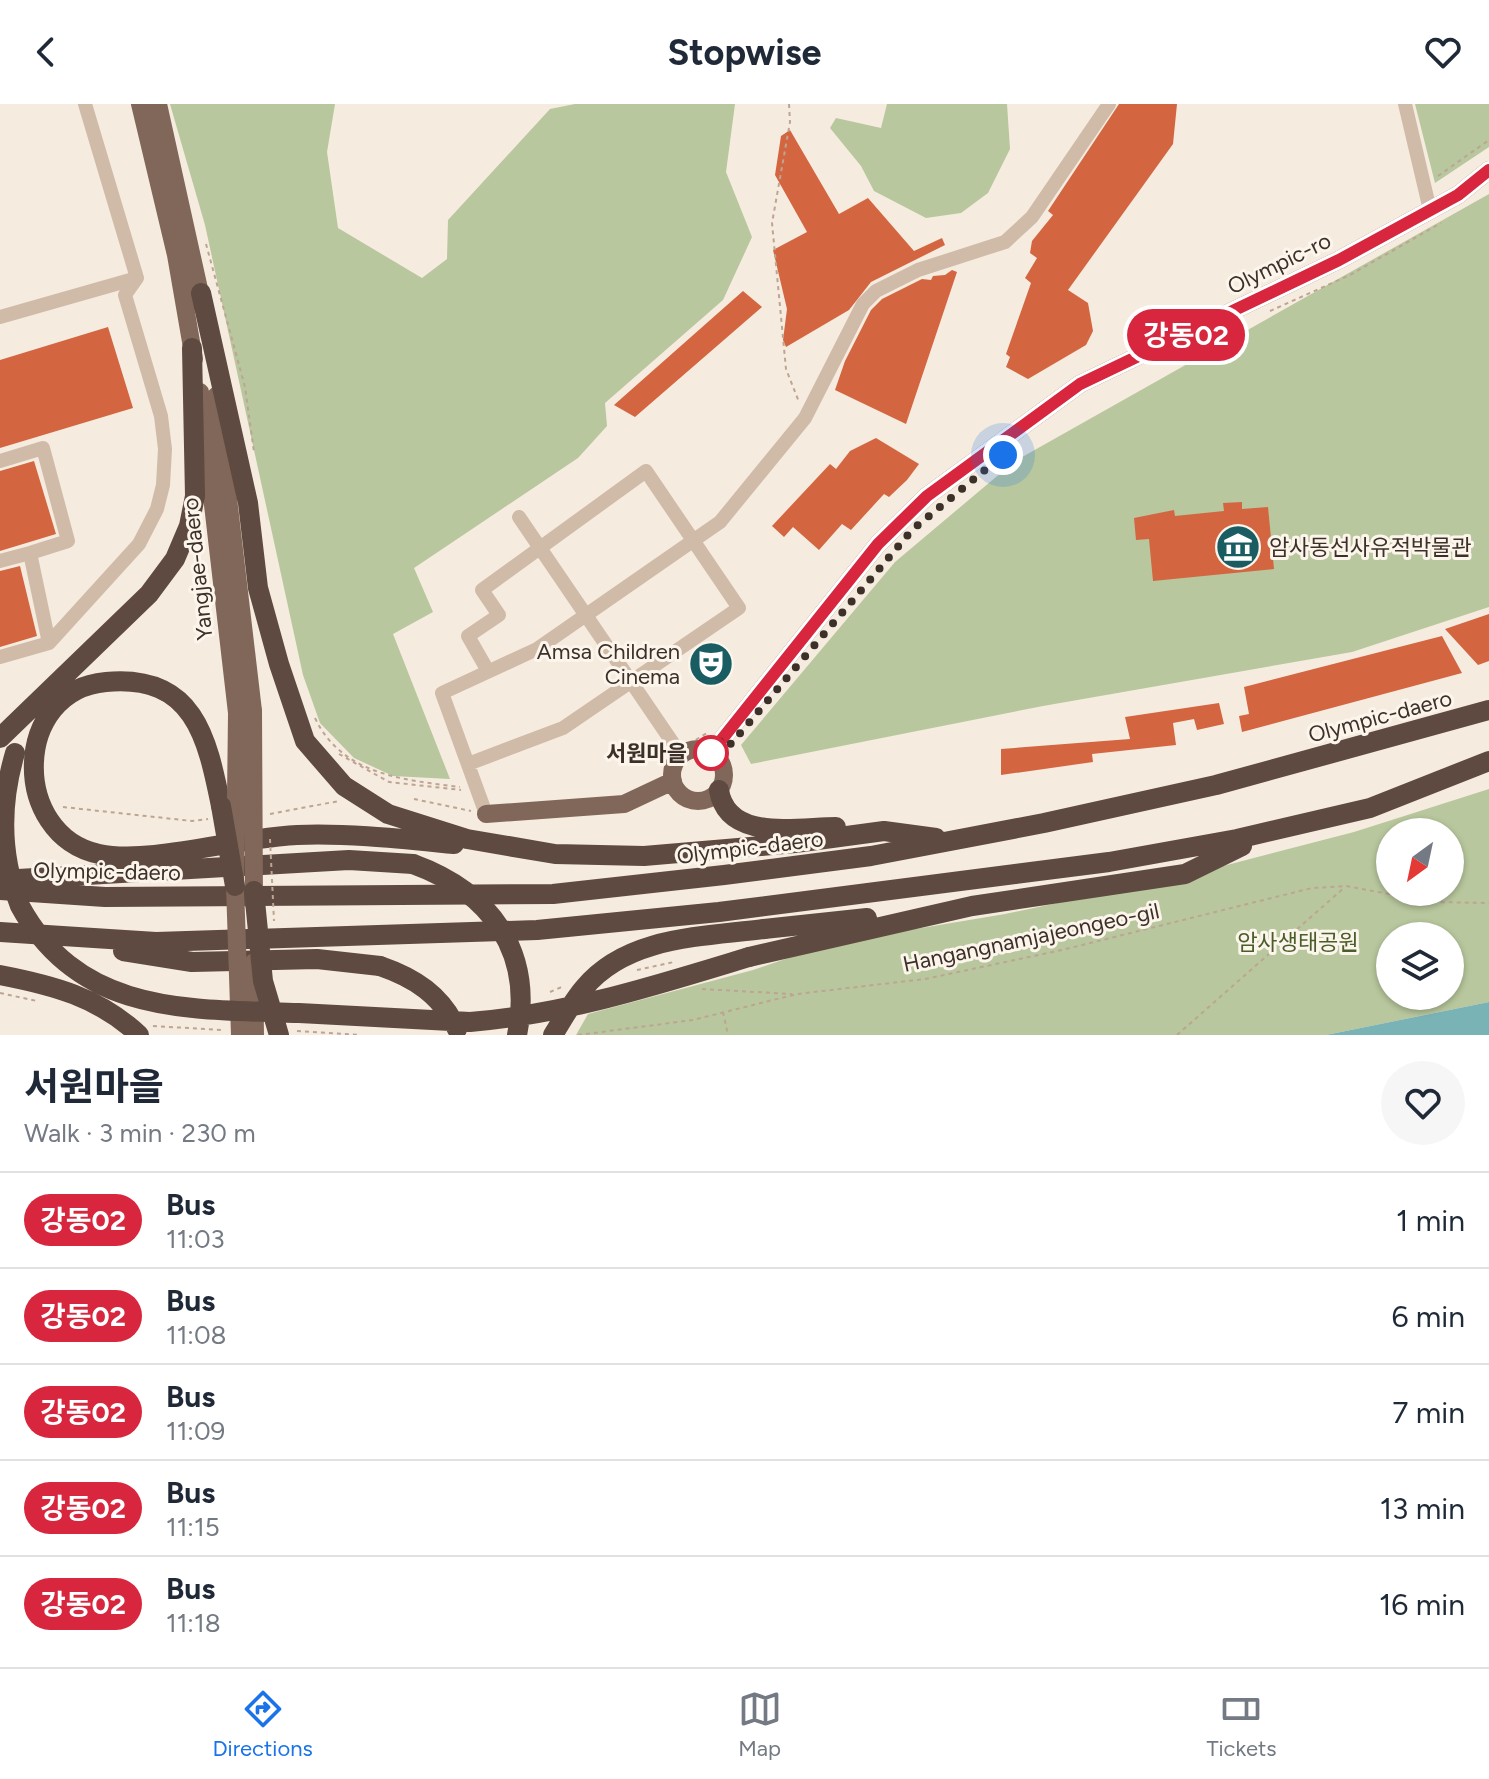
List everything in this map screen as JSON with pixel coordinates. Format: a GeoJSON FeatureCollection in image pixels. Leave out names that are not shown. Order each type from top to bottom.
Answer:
{"type":"FeatureCollection","features":[{"type":"Feature","properties":{"kind":"highway"},"geometry":{"type":"LineString","coordinates":[[201,293],[248,503],[258,588],[305,741],[344,786],[388,814],[467,839],[555,854],[644,856],[795,843],[884,831]]}},
{"type":"Feature","properties":{"kind":"highway"},"geometry":{"type":"LineString","coordinates":[[0,738],[149,594],[175,559],[184,541],[195,496],[192,348]]}},
{"type":"Feature","properties":{"kind":"highway"},"geometry":{"type":"LineString","coordinates":[[279,1035],[263,981],[245,888],[209,746],[200,723],[171,696],[139,682],[101,682],[71,694],[45,723],[33,751],[33,783],[51,823],[76,846],[98,854],[124,856],[298,835],[381,837],[507,847]]}},
{"type":"Feature","properties":{"kind":"highway"},"geometry":{"type":"LineString","coordinates":[[55,684],[15,753],[1,795],[4,863],[15,898],[44,944],[62,961],[107,989],[131,998],[183,1009],[470,1022],[509,1019],[605,1001],[749,957],[972,906]]}},
{"type":"Feature","properties":{"kind":"highway","name":"Olympic-daero"},"geometry":{"type":"LineString","coordinates":[[0,890],[105,897],[553,894],[841,860],[956,840],[1216,785],[1489,710]]}},
{"type":"Feature","properties":{"kind":"highway"},"geometry":{"type":"LineString","coordinates":[[29,936],[156,942],[537,930],[719,912],[1109,862],[1273,830],[1370,808],[1489,761]]}},
{"type":"Feature","properties":{"kind":"highway"},"geometry":{"type":"LineString","coordinates":[[719,790],[728,813],[749,826],[884,831],[956,840]]}},
{"type":"Feature","properties":{"kind":"highway"},"geometry":{"type":"LineString","coordinates":[[553,1035],[585,987],[628,954],[656,944],[972,906],[1185,874],[1273,830]]}},
{"type":"Feature","properties":{"kind":"highway"},"geometry":{"type":"LineString","coordinates":[[0,880],[349,860],[413,864],[461,887],[494,918],[515,958],[520,981],[517,1035]]}},
{"type":"Feature","properties":{"kind":"highway"},"geometry":{"type":"LineString","coordinates":[[0,932],[192,962],[317,959],[380,966],[414,980],[435,995],[449,1012],[459,1035]]}},
{"type":"Feature","properties":{"kind":"highway"},"geometry":{"type":"LineString","coordinates":[[0,975],[58,987],[93,1001],[139,1035]]}},
{"type":"Feature","properties":{"kind":"main road","name":"Yangjae-daero"},"geometry":{"type":"LineString","coordinates":[[140,104],[176,255],[245,712]]}},
{"type":"Feature","properties":{"kind":"main road","name":"Yangjae-daero"},"geometry":{"type":"LineString","coordinates":[[158,104],[201,293],[223,446],[245,712],[245,888],[240,1035]]}},
{"type":"Feature","properties":{"kind":"main road","name":"Olympic-ro"},"geometry":{"type":"LineString","coordinates":[[717,746],[878,544],[927,496],[1080,384],[1277,291],[1458,195],[1489,170]]}},
{"type":"Feature","properties":{"kind":"main road"},"geometry":{"type":"LineString","coordinates":[[717,746],[722,766],[719,790],[707,799],[690,800],[677,790],[673,767],[680,754],[717,746]]}},
{"type":"Feature","properties":{"kind":"main road"},"geometry":{"type":"LineString","coordinates":[[486,814],[624,804],[673,781]]}},
{"type":"Feature","properties":{"kind":"main road","name":"Yangjae-daero"},"geometry":{"type":"LineString","coordinates":[[245,888],[255,1035]]}},
{"type":"Feature","properties":{"kind":"street"},"geometry":{"type":"LineString","coordinates":[[85,104],[137,278]]}},
{"type":"Feature","properties":{"kind":"street"},"geometry":{"type":"LineString","coordinates":[[486,814],[442,693],[537,649],[720,522],[805,418],[863,304],[876,291],[918,270],[1005,242],[1032,217],[1109,104]]}},
{"type":"Feature","properties":{"kind":"street"},"geometry":{"type":"LineString","coordinates":[[1405,104],[1430,210]]}},
{"type":"Feature","properties":{"kind":"street"},"geometry":{"type":"LineString","coordinates":[[0,317],[137,278]]}},
{"type":"Feature","properties":{"kind":"street"},"geometry":{"type":"LineString","coordinates":[[0,657],[49,643],[139,544],[157,509],[163,485],[165,449],[161,416],[125,295],[137,278]]}},
{"type":"Feature","properties":{"kind":"street"},"geometry":{"type":"LineString","coordinates":[[0,461],[43,448],[68,541],[0,561]]}},
{"type":"Feature","properties":{"kind":"street"},"geometry":{"type":"LineString","coordinates":[[468,764],[563,728],[739,608],[646,471],[482,590],[499,615],[468,636],[488,671]]}},
{"type":"Feature","properties":{"kind":"street"},"geometry":{"type":"LineString","coordinates":[[519,517],[680,754]]}},
{"type":"Feature","properties":{"kind":"street"},"geometry":{"type":"LineString","coordinates":[[30,553],[49,643]]}},
{"type":"Feature","properties":{"kind":"path"},"geometry":{"type":"LineString","coordinates":[[789,104],[790,122],[772,223],[786,369],[805,418]]}},
{"type":"Feature","properties":{"kind":"path"},"geometry":{"type":"LineString","coordinates":[[1424,186],[1489,140]]}},
{"type":"Feature","properties":{"kind":"path"},"geometry":{"type":"LineString","coordinates":[[1265,313],[1350,275],[1418,237]]}},
{"type":"Feature","properties":{"kind":"path"},"geometry":{"type":"LineString","coordinates":[[204,238],[245,387],[256,463]]}},
{"type":"Feature","properties":{"kind":"path"},"geometry":{"type":"LineString","coordinates":[[307,711],[312,724]]}},
{"type":"Feature","properties":{"kind":"path"},"geometry":{"type":"LineString","coordinates":[[316,718],[326,738],[374,772],[478,791]]}},
{"type":"Feature","properties":{"kind":"path"},"geometry":{"type":"LineString","coordinates":[[680,754],[709,731],[717,746]]}},
{"type":"Feature","properties":{"kind":"path"},"geometry":{"type":"LineString","coordinates":[[317,738],[353,765],[389,782],[478,791]]}},
{"type":"Feature","properties":{"kind":"path"},"geometry":{"type":"LineString","coordinates":[[414,799],[486,814]]}},
{"type":"Feature","properties":{"kind":"path"},"geometry":{"type":"LineString","coordinates":[[271,814],[340,801]]}},
{"type":"Feature","properties":{"kind":"path"},"geometry":{"type":"LineString","coordinates":[[268,802],[269,818]]}},
{"type":"Feature","properties":{"kind":"path"},"geometry":{"type":"LineString","coordinates":[[62,807],[208,820]]}},
{"type":"Feature","properties":{"kind":"path"},"geometry":{"type":"LineString","coordinates":[[270,834],[275,930]]}},
{"type":"Feature","properties":{"kind":"path"},"geometry":{"type":"LineString","coordinates":[[1177,1035],[1346,886]]}},
{"type":"Feature","properties":{"kind":"path","name":"Hangangnamjajeongeo-gil"},"geometry":{"type":"LineString","coordinates":[[578,1035],[656,1027],[797,994],[925,979],[1062,950],[1290,892],[1346,886],[1432,902],[1489,903]]}},
{"type":"Feature","properties":{"kind":"path"},"geometry":{"type":"LineString","coordinates":[[690,989],[797,994]]}},
{"type":"Feature","properties":{"kind":"path"},"geometry":{"type":"LineString","coordinates":[[723,1011],[728,1035]]}},
{"type":"Feature","properties":{"kind":"path"},"geometry":{"type":"LineString","coordinates":[[308,1032],[334,1035]]}},
{"type":"Feature","properties":{"kind":"green space"},"geometry":{"type":"Polygon","coordinates":[[[170,104],[335,104],[327,152],[338,228],[422,278],[447,259],[448,220],[550,109],[575,104],[735,104],[726,172],[752,237],[723,300],[605,403],[607,426],[578,458],[414,568],[433,612],[393,634],[450,779],[393,776],[354,758],[320,723],[303,675],[205,225],[170,104]]]}},
{"type":"Feature","properties":{"kind":"green space"},"geometry":{"type":"Polygon","coordinates":[[[887,104],[1007,104],[1010,149],[988,193],[961,213],[926,218],[874,191],[861,166],[830,128],[836,118],[881,128],[887,104]]]}},
{"type":"Feature","properties":{"kind":"green space"},"geometry":{"type":"Polygon","coordinates":[[[1415,104],[1489,104],[1489,147],[1435,183],[1415,104]]]}},
{"type":"Feature","properties":{"kind":"green space"},"geometry":{"type":"Polygon","coordinates":[[[1489,194],[1489,607],[1352,652],[1043,706],[751,764],[741,745],[895,562],[1015,461],[1489,194]]]}},
{"type":"Feature","properties":{"kind":"green space","name":"암사생태공원"},"geometry":{"type":"Polygon","coordinates":[[[1489,789],[1489,1002],[1464,1007],[1464,922],[1376,922],[1376,1010],[1449,1010],[1326,1035],[576,1035],[588,1014],[753,970],[832,943],[1005,914],[1185,876],[1376,825],[1376,906],[1464,906],[1464,818],[1398,818],[1489,789]]]}},
{"type":"Feature","properties":{"kind":"water"},"geometry":{"type":"Polygon","coordinates":[[[1489,1002],[1489,1035],[1326,1035],[1449,1010],[1464,1010],[1464,1007],[1489,1002]]]}},
{"type":"Feature","properties":{"kind":"building"},"geometry":{"type":"Polygon","coordinates":[[[1119,104],[1177,104],[1173,144],[1068,290],[1088,303],[1093,331],[1086,345],[1028,379],[1006,367],[1010,357],[1006,354],[1031,283],[1025,278],[1037,258],[1030,253],[1032,241],[1053,215],[1048,211],[1119,104]]]}},
{"type":"Feature","properties":{"kind":"building"},"geometry":{"type":"Polygon","coordinates":[[[790,130],[839,214],[868,198],[914,251],[942,238],[945,245],[871,282],[849,310],[786,347],[783,340],[787,309],[773,250],[807,232],[775,175],[781,136],[790,130]]]}},
{"type":"Feature","properties":{"kind":"building"},"geometry":{"type":"Polygon","coordinates":[[[952,270],[957,272],[906,424],[835,390],[845,361],[871,310],[882,299],[922,279],[931,280],[933,276],[945,275],[952,270]]]}},
{"type":"Feature","properties":{"kind":"building"},"geometry":{"type":"Polygon","coordinates":[[[743,291],[762,307],[635,417],[614,405],[743,291]]]}},
{"type":"Feature","properties":{"kind":"building"},"geometry":{"type":"Polygon","coordinates":[[[108,327],[133,408],[0,448],[0,360],[108,327]]]}},
{"type":"Feature","properties":{"kind":"building"},"geometry":{"type":"Polygon","coordinates":[[[876,438],[919,464],[907,480],[889,497],[884,494],[851,530],[842,524],[819,550],[793,527],[784,537],[772,526],[830,464],[836,469],[850,451],[876,438]]]}},
{"type":"Feature","properties":{"kind":"building"},"geometry":{"type":"Polygon","coordinates":[[[34,461],[56,534],[0,551],[0,471],[34,461]]]}},
{"type":"Feature","properties":{"kind":"building","name":"암사동선사유적박물관"},"geometry":{"type":"Polygon","coordinates":[[[1242,502],[1242,509],[1268,507],[1274,569],[1153,581],[1149,539],[1136,540],[1134,518],[1174,510],[1175,516],[1224,511],[1223,503],[1242,502]]]}},
{"type":"Feature","properties":{"kind":"building"},"geometry":{"type":"Polygon","coordinates":[[[20,566],[37,636],[0,647],[0,571],[20,566]]]}},
{"type":"Feature","properties":{"kind":"building"},"geometry":{"type":"Polygon","coordinates":[[[1489,614],[1489,661],[1478,665],[1445,629],[1489,614]]]}},
{"type":"Feature","properties":{"kind":"building"},"geometry":{"type":"Polygon","coordinates":[[[1442,636],[1462,673],[1242,732],[1239,716],[1249,714],[1244,687],[1442,636]]]}},
{"type":"Feature","properties":{"kind":"building"},"geometry":{"type":"Polygon","coordinates":[[[1219,703],[1224,724],[1197,730],[1194,719],[1173,723],[1176,745],[1092,754],[1093,762],[1001,775],[1001,749],[1130,739],[1125,717],[1219,703]]]}},
{"type":"Feature","properties":{"kind":"bus line","name":"강동02"},"geometry":{"type":"LineString","coordinates":[[711,753],[878,544],[927,496],[1080,384],[1339,260],[1458,195],[1489,170]]}},
{"type":"Feature","properties":{"kind":"place","name":"암사동선사유적박물관"},"geometry":{"type":"Point","coordinates":[1238,547]}},
{"type":"Feature","properties":{"kind":"place","name":"Amsa Children Cinema"},"geometry":{"type":"Point","coordinates":[711,664]}},
{"type":"Feature","properties":{"kind":"place","name":"서원마을"},"geometry":{"type":"Point","coordinates":[711,753]}},
{"type":"Feature","properties":{"kind":"route"},"geometry":{"type":"LineString","coordinates":[[711,753],[723,738],[731,744],[861,585],[912,530],[1003,455]]}}]}
